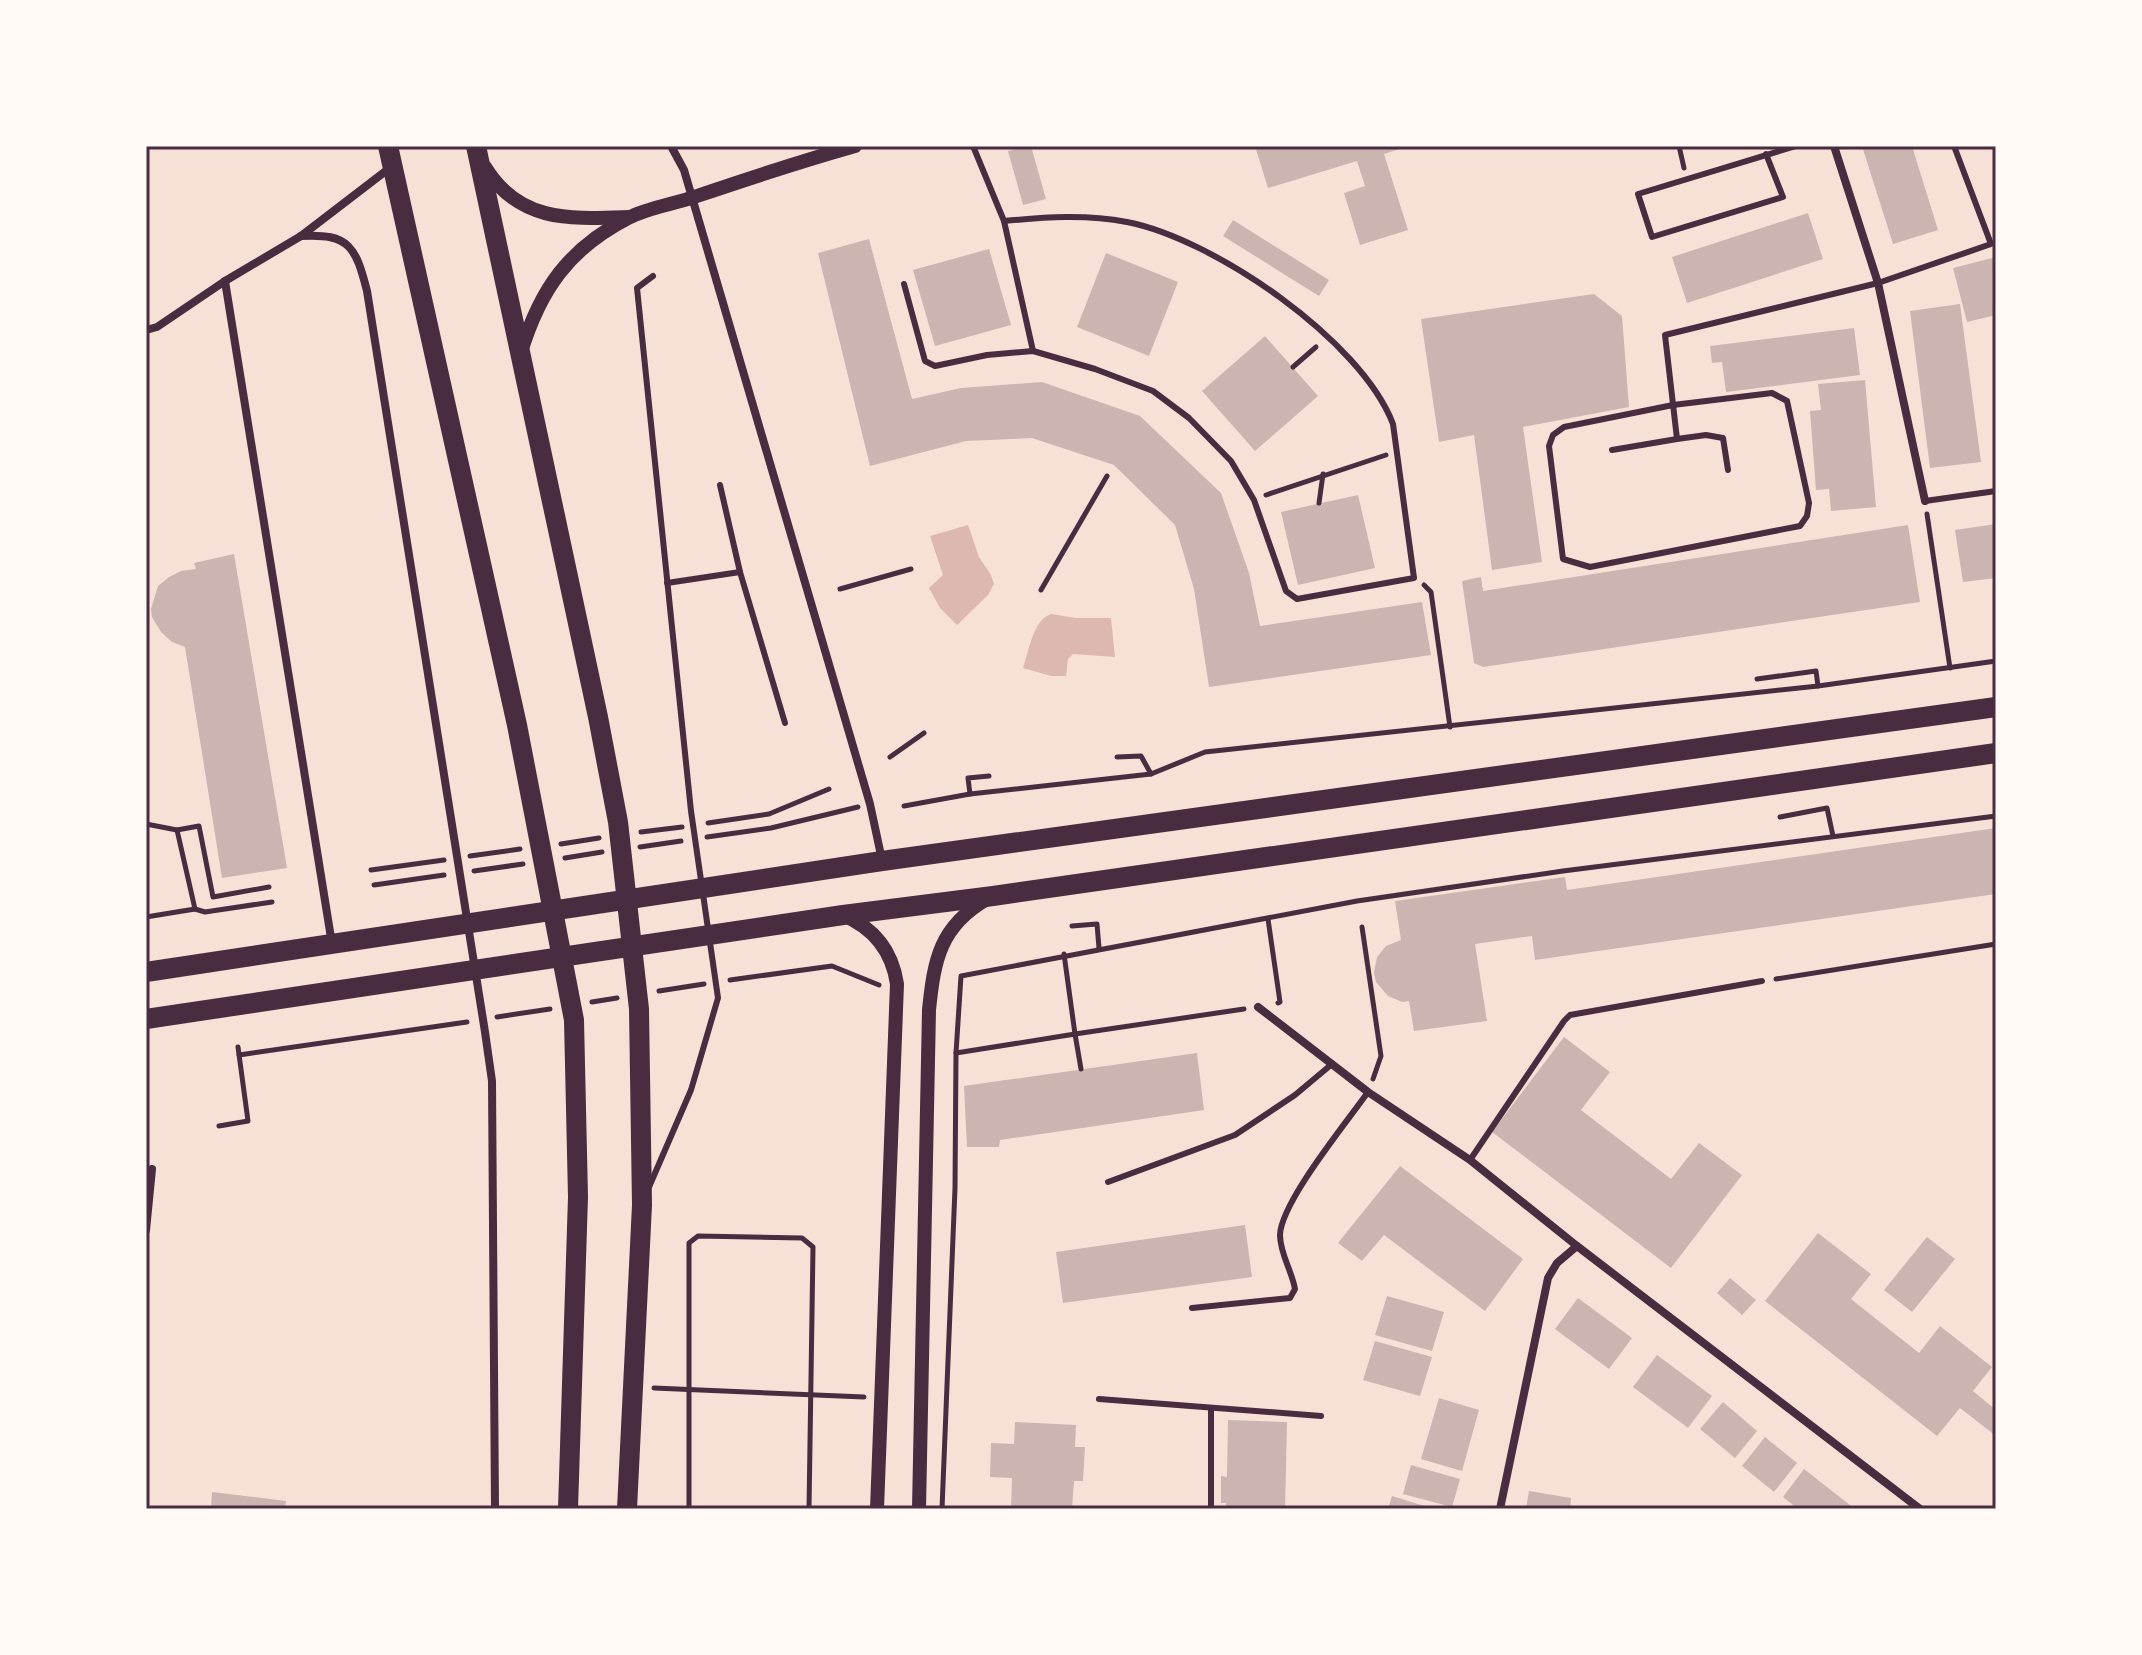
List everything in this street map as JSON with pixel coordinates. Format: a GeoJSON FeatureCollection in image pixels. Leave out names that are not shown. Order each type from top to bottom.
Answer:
{"type":"FeatureCollection","features":[{"type":"Feature","properties":{"kind":"main road"},"geometry":{"type":"LineString","coordinates":[[477,152],[618,822],[639,1009],[642,1205],[627,1509]]}},
{"type":"Feature","properties":{"kind":"main road"},"geometry":{"type":"LineString","coordinates":[[390,156],[517,725],[574,1020],[578,1197],[568,1509]]}},
{"type":"Feature","properties":{"kind":"main road"},"geometry":{"type":"LineString","coordinates":[[146,972],[882,861],[1996,707]]}},
{"type":"Feature","properties":{"kind":"main road"},"geometry":{"type":"LineString","coordinates":[[146,1019],[786,923],[1996,753]]}},
{"type":"Feature","properties":{"kind":"street"},"geometry":{"type":"LineString","coordinates":[[671,146],[684,170],[870,804],[882,861]]}},
{"type":"Feature","properties":{"kind":"street"},"geometry":{"type":"LineString","coordinates":[[477,152],[493,181],[510,197],[550,216],[583,219],[629,217],[855,146]]}},
{"type":"Feature","properties":{"kind":"street"},"geometry":{"type":"LineString","coordinates":[[1834,146],[1878,283],[1925,501]]}},
{"type":"Feature","properties":{"kind":"street"},"geometry":{"type":"LineString","coordinates":[[146,330],[157,327],[225,281],[301,236],[390,156]]}},
{"type":"Feature","properties":{"kind":"street"},"geometry":{"type":"LineString","coordinates":[[520,353],[534,311],[560,271],[594,239],[629,217]]}},
{"type":"Feature","properties":{"kind":"street"},"geometry":{"type":"LineString","coordinates":[[301,236],[320,235],[348,245],[358,257],[367,291],[492,1081],[495,1509]]}},
{"type":"Feature","properties":{"kind":"street"},"geometry":{"type":"LineString","coordinates":[[225,281],[332,945]]}},
{"type":"Feature","properties":{"kind":"street"},"geometry":{"type":"LineString","coordinates":[[919,1509],[929,1010],[934,966],[944,941],[960,919],[970,909],[993,896]]}},
{"type":"Feature","properties":{"kind":"street"},"geometry":{"type":"LineString","coordinates":[[843,915],[864,926],[882,943],[892,960],[897,984],[877,1509]]}},
{"type":"Feature","properties":{"kind":"street"},"geometry":{"type":"LineString","coordinates":[[1258,1007],[1368,1092],[1470,1160],[1920,1509]]}},
{"type":"Feature","properties":{"kind":"street"},"geometry":{"type":"LineString","coordinates":[[146,1230],[152,1169]]}},
{"type":"Feature","properties":{"kind":"street"},"geometry":{"type":"LineString","coordinates":[[1500,1509],[1548,1278],[1557,1263],[1577,1246]]}},
{"type":"Feature","properties":{"kind":"lane"},"geometry":{"type":"LineString","coordinates":[[973,146],[1004,221],[1033,351]]}},
{"type":"Feature","properties":{"kind":"lane"},"geometry":{"type":"LineString","coordinates":[[1766,154],[1783,197],[1652,237],[1638,194],[1766,154],[1796,146]]}},
{"type":"Feature","properties":{"kind":"lane"},"geometry":{"type":"LineString","coordinates":[[1677,439],[1665,335],[1878,283],[1994,243],[1954,146]]}},
{"type":"Feature","properties":{"kind":"lane"},"geometry":{"type":"LineString","coordinates":[[904,284],[925,361],[929,365],[1033,351],[1095,369],[1153,391],[1189,418],[1231,461],[1254,500],[1286,591],[1291,597],[1297,599],[1414,578],[1393,424],[1385,403],[1368,378],[1328,337],[1235,267],[1189,243],[1152,229],[1099,217],[1053,216],[1004,221]]}},
{"type":"Feature","properties":{"kind":"lane"},"geometry":{"type":"LineString","coordinates":[[642,1205],[691,1090],[718,998],[691,811],[637,288],[653,276]]}},
{"type":"Feature","properties":{"kind":"lane"},"geometry":{"type":"LineString","coordinates":[[1772,393],[1787,401],[1809,503],[1807,516],[1800,526],[1590,567],[1563,559],[1549,446],[1553,435],[1564,427],[1673,405],[1772,393]]}},
{"type":"Feature","properties":{"kind":"lane"},"geometry":{"type":"LineString","coordinates":[[1612,450],[1706,435],[1723,438],[1728,470]]}},
{"type":"Feature","properties":{"kind":"lane"},"geometry":{"type":"LineString","coordinates":[[720,485],[740,572],[785,723]]}},
{"type":"Feature","properties":{"kind":"lane"},"geometry":{"type":"LineString","coordinates":[[1925,501],[1996,491]]}},
{"type":"Feature","properties":{"kind":"lane"},"geometry":{"type":"LineString","coordinates":[[667,583],[740,572]]}},
{"type":"Feature","properties":{"kind":"lane"},"geometry":{"type":"LineString","coordinates":[[1470,1160],[1570,1015],[1762,981]]}},
{"type":"Feature","properties":{"kind":"lane"},"geometry":{"type":"LineString","coordinates":[[1108,1182],[1235,1135],[1295,1095],[1332,1064]]}},
{"type":"Feature","properties":{"kind":"lane"},"geometry":{"type":"LineString","coordinates":[[1192,1308],[1290,1298],[1295,1289],[1280,1234],[1290,1204],[1368,1092]]}},
{"type":"Feature","properties":{"kind":"lane"},"geometry":{"type":"LineString","coordinates":[[1099,1399],[1321,1416]]}},
{"type":"Feature","properties":{"kind":"lane"},"geometry":{"type":"LineString","coordinates":[[1211,1409],[1211,1509]]}},
{"type":"Feature","properties":{"kind":"path"},"geometry":{"type":"LineString","coordinates":[[1293,367],[1328,337]]}},
{"type":"Feature","properties":{"kind":"path"},"geometry":{"type":"LineString","coordinates":[[1254,500],[1397,451]]}},
{"type":"Feature","properties":{"kind":"path"},"geometry":{"type":"LineString","coordinates":[[1319,503],[1323,474]]}},
{"type":"Feature","properties":{"kind":"path"},"geometry":{"type":"LineString","coordinates":[[1041,590],[1107,476]]}},
{"type":"Feature","properties":{"kind":"path"},"geometry":{"type":"LineString","coordinates":[[1925,501],[1950,668]]}},
{"type":"Feature","properties":{"kind":"path"},"geometry":{"type":"LineString","coordinates":[[840,589],[911,569]]}},
{"type":"Feature","properties":{"kind":"path"},"geometry":{"type":"LineString","coordinates":[[1414,578],[1431,592],[1450,727]]}},
{"type":"Feature","properties":{"kind":"path"},"geometry":{"type":"LineString","coordinates":[[904,806],[970,794],[1151,774],[1205,752],[1818,686],[1996,661]]}},
{"type":"Feature","properties":{"kind":"path"},"geometry":{"type":"LineString","coordinates":[[1757,679],[1816,671],[1818,686]]}},
{"type":"Feature","properties":{"kind":"path"},"geometry":{"type":"LineString","coordinates":[[890,757],[924,733]]}},
{"type":"Feature","properties":{"kind":"path"},"geometry":{"type":"LineString","coordinates":[[1117,757],[1141,756],[1151,774]]}},
{"type":"Feature","properties":{"kind":"path"},"geometry":{"type":"LineString","coordinates":[[970,794],[968,778],[989,776]]}},
{"type":"Feature","properties":{"kind":"path"},"geometry":{"type":"LineString","coordinates":[[632,834],[769,814],[829,789]]}},
{"type":"Feature","properties":{"kind":"path"},"geometry":{"type":"LineString","coordinates":[[634,848],[771,828],[870,804]]}},
{"type":"Feature","properties":{"kind":"path"},"geometry":{"type":"LineString","coordinates":[[1780,817],[1827,808],[1833,836]]}},
{"type":"Feature","properties":{"kind":"path"},"geometry":{"type":"LineString","coordinates":[[942,1509],[961,976],[1064,954],[1357,901],[1996,816]]}},
{"type":"Feature","properties":{"kind":"path"},"geometry":{"type":"LineString","coordinates":[[146,824],[177,830],[199,826],[213,897],[269,887]]}},
{"type":"Feature","properties":{"kind":"path"},"geometry":{"type":"LineString","coordinates":[[177,830],[195,909]]}},
{"type":"Feature","properties":{"kind":"path"},"geometry":{"type":"LineString","coordinates":[[555,844],[601,838]]}},
{"type":"Feature","properties":{"kind":"path"},"geometry":{"type":"LineString","coordinates":[[463,857],[524,849]]}},
{"type":"Feature","properties":{"kind":"path"},"geometry":{"type":"LineString","coordinates":[[557,859],[603,852]]}},
{"type":"Feature","properties":{"kind":"path"},"geometry":{"type":"LineString","coordinates":[[371,870],[448,859]]}},
{"type":"Feature","properties":{"kind":"path"},"geometry":{"type":"LineString","coordinates":[[465,872],[527,863]]}},
{"type":"Feature","properties":{"kind":"path"},"geometry":{"type":"LineString","coordinates":[[374,885],[450,874]]}},
{"type":"Feature","properties":{"kind":"path"},"geometry":{"type":"LineString","coordinates":[[146,917],[272,902]]}},
{"type":"Feature","properties":{"kind":"path"},"geometry":{"type":"LineString","coordinates":[[956,1053],[1280,1002],[1268,919]]}},
{"type":"Feature","properties":{"kind":"path"},"geometry":{"type":"LineString","coordinates":[[1072,926],[1097,924],[1099,948]]}},
{"type":"Feature","properties":{"kind":"path"},"geometry":{"type":"LineString","coordinates":[[1362,927],[1381,1056],[1368,1092]]}},
{"type":"Feature","properties":{"kind":"path"},"geometry":{"type":"LineString","coordinates":[[1762,981],[1996,944]]}},
{"type":"Feature","properties":{"kind":"path"},"geometry":{"type":"LineString","coordinates":[[1064,954],[1081,1069]]}},
{"type":"Feature","properties":{"kind":"path"},"geometry":{"type":"LineString","coordinates":[[793,970],[832,966],[879,985]]}},
{"type":"Feature","properties":{"kind":"path"},"geometry":{"type":"LineString","coordinates":[[239,1055],[396,1033]]}},
{"type":"Feature","properties":{"kind":"path"},"geometry":{"type":"LineString","coordinates":[[219,1126],[248,1121],[238,1047]]}},
{"type":"Feature","properties":{"kind":"path"},"geometry":{"type":"LineString","coordinates":[[689,1509],[689,1243],[698,1236],[802,1238],[813,1247],[809,1509]]}},
{"type":"Feature","properties":{"kind":"path"},"geometry":{"type":"LineString","coordinates":[[633,1387],[882,1398]]}},
{"type":"Feature","properties":{"kind":"shaded area"},"geometry":{"type":"Polygon","coordinates":[[[968,525],[979,557],[994,584],[988,595],[957,625],[940,608],[929,588],[943,575],[930,536],[968,525]]]}},
{"type":"Feature","properties":{"kind":"shaded area"},"geometry":{"type":"Polygon","coordinates":[[[1051,614],[1111,618],[1115,657],[1073,654],[1068,659],[1066,676],[1051,676],[1023,668],[1036,629],[1051,614]]]}},
{"type":"Feature","properties":{"kind":"building"},"geometry":{"type":"Polygon","coordinates":[[[1031,146],[1046,199],[1023,205],[1008,151],[1031,146]]]}},
{"type":"Feature","properties":{"kind":"building"},"geometry":{"type":"Polygon","coordinates":[[[1255,146],[1409,146],[1384,154],[1408,230],[1360,245],[1344,193],[1365,186],[1357,161],[1268,188],[1255,146]]]}},
{"type":"Feature","properties":{"kind":"building"},"geometry":{"type":"Polygon","coordinates":[[[1862,146],[1912,146],[1938,230],[1893,244],[1862,146]]]}},
{"type":"Feature","properties":{"kind":"building"},"geometry":{"type":"Polygon","coordinates":[[[1808,213],[1823,259],[1687,303],[1672,257],[1808,213]]]}},
{"type":"Feature","properties":{"kind":"building"},"geometry":{"type":"Polygon","coordinates":[[[1233,220],[1329,280],[1319,296],[1223,236],[1233,220]]]}},
{"type":"Feature","properties":{"kind":"building"},"geometry":{"type":"Polygon","coordinates":[[[869,239],[912,399],[961,388],[1042,382],[1140,416],[1221,493],[1249,573],[1260,626],[1422,602],[1431,655],[1209,687],[1194,589],[1175,525],[1114,465],[1032,438],[966,441],[870,466],[818,253],[869,239]]]}},
{"type":"Feature","properties":{"kind":"building"},"geometry":{"type":"Polygon","coordinates":[[[989,249],[1011,325],[935,346],[913,270],[989,249]]]}},
{"type":"Feature","properties":{"kind":"building"},"geometry":{"type":"Polygon","coordinates":[[[1106,253],[1178,282],[1149,356],[1077,327],[1106,253]]]}},
{"type":"Feature","properties":{"kind":"building"},"geometry":{"type":"Polygon","coordinates":[[[1996,257],[1996,315],[1967,322],[1953,268],[1996,257]]]}},
{"type":"Feature","properties":{"kind":"building"},"geometry":{"type":"Polygon","coordinates":[[[1594,294],[1622,316],[1629,407],[1523,427],[1542,562],[1492,570],[1474,435],[1439,442],[1421,319],[1594,294]]]}},
{"type":"Feature","properties":{"kind":"building"},"geometry":{"type":"Polygon","coordinates":[[[1960,304],[1981,462],[1930,468],[1910,311],[1960,304]]]}},
{"type":"Feature","properties":{"kind":"building"},"geometry":{"type":"Polygon","coordinates":[[[1854,328],[1860,375],[1726,392],[1722,362],[1712,363],[1710,346],[1854,328]]]}},
{"type":"Feature","properties":{"kind":"building"},"geometry":{"type":"Polygon","coordinates":[[[1265,336],[1318,396],[1255,451],[1202,391],[1265,336]]]}},
{"type":"Feature","properties":{"kind":"building"},"geometry":{"type":"Polygon","coordinates":[[[1865,380],[1876,507],[1831,511],[1829,489],[1816,490],[1810,411],[1821,410],[1818,384],[1865,380]]]}},
{"type":"Feature","properties":{"kind":"building"},"geometry":{"type":"Polygon","coordinates":[[[1358,495],[1375,568],[1298,585],[1281,512],[1358,495]]]}},
{"type":"Feature","properties":{"kind":"building"},"geometry":{"type":"Polygon","coordinates":[[[1996,524],[1996,578],[1963,582],[1955,530],[1996,524]]]}},
{"type":"Feature","properties":{"kind":"building"},"geometry":{"type":"Polygon","coordinates":[[[1908,525],[1920,602],[1483,667],[1474,663],[1462,581],[1481,577],[1483,591],[1908,525]]]}},
{"type":"Feature","properties":{"kind":"building"},"geometry":{"type":"Polygon","coordinates":[[[234,554],[287,868],[222,878],[185,647],[172,642],[161,632],[151,609],[158,586],[169,577],[196,569],[194,563],[234,554]]]}},
{"type":"Feature","properties":{"kind":"building"},"geometry":{"type":"Polygon","coordinates":[[[1996,828],[1996,894],[1535,960],[1532,936],[1475,944],[1487,1021],[1414,1031],[1409,1001],[1402,1002],[1388,996],[1376,982],[1377,957],[1386,946],[1401,940],[1395,901],[1565,877],[1567,890],[1996,828]]]}},
{"type":"Feature","properties":{"kind":"building"},"geometry":{"type":"Polygon","coordinates":[[[1564,1037],[1610,1072],[1581,1110],[1671,1179],[1699,1143],[1742,1175],[1671,1268],[1492,1132],[1564,1037]]]}},
{"type":"Feature","properties":{"kind":"building"},"geometry":{"type":"Polygon","coordinates":[[[1197,1053],[1204,1110],[1000,1140],[999,1147],[967,1147],[964,1086],[1197,1053]]]}},
{"type":"Feature","properties":{"kind":"building"},"geometry":{"type":"Polygon","coordinates":[[[1400,1166],[1523,1259],[1485,1311],[1384,1235],[1362,1261],[1338,1243],[1400,1166]]]}},
{"type":"Feature","properties":{"kind":"building"},"geometry":{"type":"Polygon","coordinates":[[[1245,1225],[1252,1277],[1063,1303],[1056,1252],[1245,1225]]]}},
{"type":"Feature","properties":{"kind":"building"},"geometry":{"type":"Polygon","coordinates":[[[1818,1233],[1871,1274],[1851,1299],[1919,1353],[1940,1326],[1992,1367],[1973,1391],[1996,1410],[1996,1436],[1960,1408],[1937,1436],[1765,1301],[1818,1233]]]}},
{"type":"Feature","properties":{"kind":"building"},"geometry":{"type":"Polygon","coordinates":[[[1927,1237],[1955,1259],[1912,1312],[1884,1290],[1927,1237]]]}},
{"type":"Feature","properties":{"kind":"building"},"geometry":{"type":"Polygon","coordinates":[[[1730,1278],[1756,1300],[1742,1315],[1717,1293],[1730,1278]]]}},
{"type":"Feature","properties":{"kind":"building"},"geometry":{"type":"Polygon","coordinates":[[[1387,1296],[1444,1312],[1432,1351],[1375,1335],[1387,1296]]]}},
{"type":"Feature","properties":{"kind":"building"},"geometry":{"type":"Polygon","coordinates":[[[1578,1298],[1632,1338],[1609,1369],[1555,1329],[1578,1298]]]}},
{"type":"Feature","properties":{"kind":"building"},"geometry":{"type":"Polygon","coordinates":[[[1375,1341],[1432,1357],[1420,1396],[1363,1380],[1375,1341]]]}},
{"type":"Feature","properties":{"kind":"building"},"geometry":{"type":"Polygon","coordinates":[[[1657,1355],[1712,1396],[1688,1428],[1633,1387],[1657,1355]]]}},
{"type":"Feature","properties":{"kind":"building"},"geometry":{"type":"Polygon","coordinates":[[[1439,1398],[1479,1410],[1462,1471],[1421,1459],[1439,1398]]]}},
{"type":"Feature","properties":{"kind":"building"},"geometry":{"type":"Polygon","coordinates":[[[1723,1402],[1757,1431],[1735,1458],[1700,1429],[1723,1402]]]}},
{"type":"Feature","properties":{"kind":"building"},"geometry":{"type":"Polygon","coordinates":[[[1228,1420],[1287,1422],[1285,1509],[1226,1509],[1226,1503],[1221,1503],[1221,1476],[1227,1477],[1228,1420]]]}},
{"type":"Feature","properties":{"kind":"building"},"geometry":{"type":"Polygon","coordinates":[[[1015,1422],[1076,1425],[1075,1447],[1085,1447],[1083,1481],[1074,1481],[1072,1509],[1011,1509],[1012,1478],[990,1477],[991,1443],[1014,1444],[1015,1422]]]}},
{"type":"Feature","properties":{"kind":"building"},"geometry":{"type":"Polygon","coordinates":[[[1765,1437],[1797,1463],[1774,1492],[1742,1466],[1765,1437]]]}},
{"type":"Feature","properties":{"kind":"building"},"geometry":{"type":"Polygon","coordinates":[[[1411,1465],[1460,1479],[1452,1507],[1403,1494],[1411,1465]]]}},
{"type":"Feature","properties":{"kind":"building"},"geometry":{"type":"Polygon","coordinates":[[[1804,1469],[1855,1509],[1798,1509],[1783,1497],[1804,1469]]]}},
{"type":"Feature","properties":{"kind":"building"},"geometry":{"type":"Polygon","coordinates":[[[1529,1491],[1571,1498],[1570,1509],[1526,1509],[1529,1491]]]}},
{"type":"Feature","properties":{"kind":"building"},"geometry":{"type":"Polygon","coordinates":[[[212,1492],[286,1501],[285,1509],[211,1509],[212,1492]]]}},
{"type":"Feature","properties":{"kind":"building"},"geometry":{"type":"Polygon","coordinates":[[[1392,1496],[1431,1508],[1431,1509],[1388,1509],[1392,1496]]]}}]}
